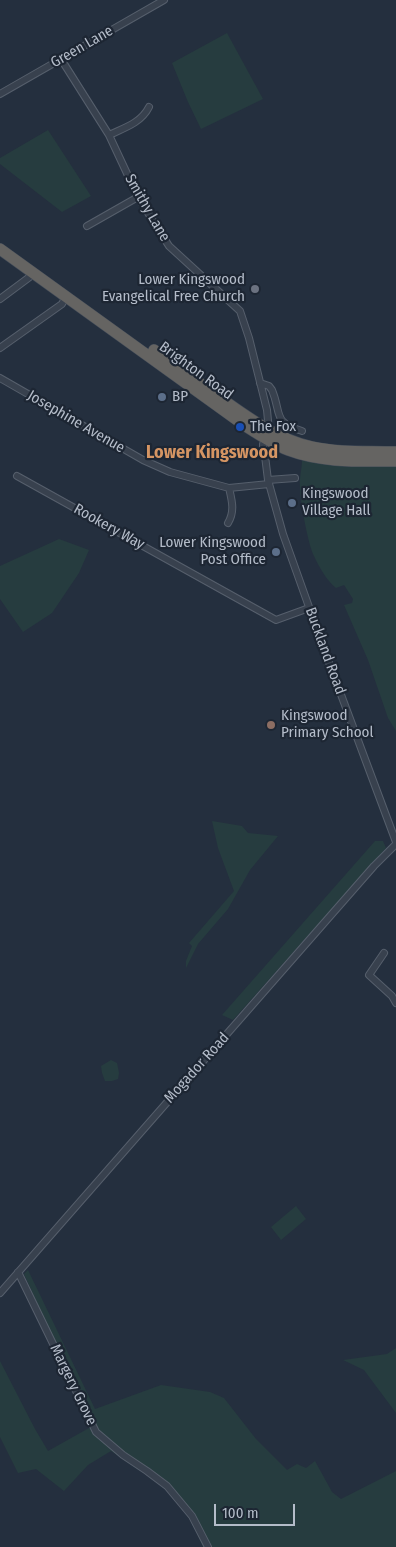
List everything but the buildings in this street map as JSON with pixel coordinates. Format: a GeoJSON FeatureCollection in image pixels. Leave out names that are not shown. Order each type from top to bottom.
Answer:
{"type":"FeatureCollection","features":[{"type":"Feature","properties":{"kind":"highway","name":"Brighton Road"},"geometry":{"type":"LineString","coordinates":[[0,239],[259,414],[268,435],[287,450],[322,459],[396,461]]}},
{"type":"Feature","properties":{"kind":"highway","name":"Brighton Road"},"geometry":{"type":"LineString","coordinates":[[0,249],[244,425],[268,435],[318,448],[340,451],[396,452]]}},
{"type":"Feature","properties":{"kind":"street","name":"Green Lane"},"geometry":{"type":"LineString","coordinates":[[0,94],[164,0]]}},
{"type":"Feature","properties":{"kind":"street","name":"Smithy Lane"},"geometry":{"type":"LineString","coordinates":[[61,59],[109,135],[138,196],[169,246],[240,310],[260,383],[259,414],[268,435]]}},
{"type":"Feature","properties":{"kind":"street"},"geometry":{"type":"LineString","coordinates":[[109,135],[134,123],[141,118],[149,107]]}},
{"type":"Feature","properties":{"kind":"street"},"geometry":{"type":"LineString","coordinates":[[86,226],[138,196]]}},
{"type":"Feature","properties":{"kind":"street"},"geometry":{"type":"LineString","coordinates":[[0,299],[35,273]]}},
{"type":"Feature","properties":{"kind":"street"},"geometry":{"type":"LineString","coordinates":[[0,348],[62,304],[66,296]]}},
{"type":"Feature","properties":{"kind":"street","name":"Josephine Avenue"},"geometry":{"type":"LineString","coordinates":[[0,378],[143,460],[170,472],[230,488],[295,478]]}},
{"type":"Feature","properties":{"kind":"street"},"geometry":{"type":"LineString","coordinates":[[260,383],[269,386],[272,390],[281,420],[292,428],[302,431]]}},
{"type":"Feature","properties":{"kind":"street","name":"Buckland Road"},"geometry":{"type":"LineString","coordinates":[[268,435],[263,444],[263,452],[283,534],[395,839]]}},
{"type":"Feature","properties":{"kind":"street","name":"Rookery Way"},"geometry":{"type":"LineString","coordinates":[[17,476],[276,620],[309,608]]}},
{"type":"Feature","properties":{"kind":"street"},"geometry":{"type":"LineString","coordinates":[[228,523],[232,516],[233,506],[230,488]]}},
{"type":"Feature","properties":{"kind":"street","name":"Mogador Road"},"geometry":{"type":"LineString","coordinates":[[0,1293],[374,866],[395,839]]}},
{"type":"Feature","properties":{"kind":"street"},"geometry":{"type":"LineString","coordinates":[[384,953],[369,975],[392,996],[396,1003]]}},
{"type":"Feature","properties":{"kind":"street","name":"Margery Grove"},"geometry":{"type":"LineString","coordinates":[[18,1272],[96,1432],[123,1455],[167,1486],[192,1516],[208,1547]]}},
{"type":"Feature","properties":{"kind":"green space"},"geometry":{"type":"Polygon","coordinates":[[[227,33],[263,99],[201,129],[172,63],[227,33]]]}},
{"type":"Feature","properties":{"kind":"green space"},"geometry":{"type":"Polygon","coordinates":[[[48,130],[91,196],[62,212],[0,164],[0,158],[48,130]]]}},
{"type":"Feature","properties":{"kind":"green space"},"geometry":{"type":"Polygon","coordinates":[[[302,460],[396,466],[396,731],[388,718],[368,660],[344,605],[352,603],[353,599],[344,585],[336,588],[329,582],[316,560],[309,542],[300,493],[302,460]]]}},
{"type":"Feature","properties":{"kind":"green space"},"geometry":{"type":"Polygon","coordinates":[[[59,539],[89,550],[79,573],[52,613],[23,632],[0,599],[0,566],[59,539]]]}},
{"type":"Feature","properties":{"kind":"green space"},"geometry":{"type":"Polygon","coordinates":[[[212,821],[242,826],[248,833],[278,836],[250,870],[228,909],[198,944],[186,968],[186,961],[192,946],[189,943],[234,891],[218,848],[212,821]]]}},
{"type":"Feature","properties":{"kind":"green space"},"geometry":{"type":"Polygon","coordinates":[[[375,841],[383,841],[386,848],[233,1020],[222,1015],[375,841]]]}},
{"type":"Feature","properties":{"kind":"green space"},"geometry":{"type":"Polygon","coordinates":[[[111,1060],[117,1063],[118,1079],[105,1081],[101,1066],[111,1060]]]}},
{"type":"Feature","properties":{"kind":"green space"},"geometry":{"type":"Polygon","coordinates":[[[296,1206],[306,1219],[281,1240],[271,1227],[296,1206]]]}},
{"type":"Feature","properties":{"kind":"green space"},"geometry":{"type":"Polygon","coordinates":[[[28,1270],[95,1409],[161,1385],[210,1392],[224,1398],[256,1439],[287,1470],[297,1464],[306,1468],[315,1461],[332,1492],[341,1499],[396,1471],[396,1547],[203,1547],[192,1522],[162,1485],[111,1451],[88,1465],[64,1491],[36,1469],[18,1473],[0,1437],[0,1361],[48,1451],[89,1428],[86,1412],[24,1274],[28,1270]]]}},
{"type":"Feature","properties":{"kind":"green space"},"geometry":{"type":"Polygon","coordinates":[[[396,1348],[396,1413],[364,1370],[343,1360],[387,1354],[396,1348]]]}},
{"type":"Feature","properties":{"kind":"place","name":"Lower Kingswood Evangelical Free Church"},"geometry":{"type":"Point","coordinates":[255,289]}},
{"type":"Feature","properties":{"kind":"place","name":"BP"},"geometry":{"type":"Point","coordinates":[162,397]}},
{"type":"Feature","properties":{"kind":"place","name":"The Fox"},"geometry":{"type":"Point","coordinates":[240,427]}},
{"type":"Feature","properties":{"kind":"place","name":"Kingswood Village Hall"},"geometry":{"type":"Point","coordinates":[292,503]}},
{"type":"Feature","properties":{"kind":"place","name":"Lower Kingswood Post Office"},"geometry":{"type":"Point","coordinates":[276,552]}},
{"type":"Feature","properties":{"kind":"place","name":"Kingswood Primary School"},"geometry":{"type":"Point","coordinates":[271,725]}},
{"type":"Feature","properties":{"kind":"district","name":"Lower Kingswood"},"geometry":{"type":"Point","coordinates":[212,453]}}]}
